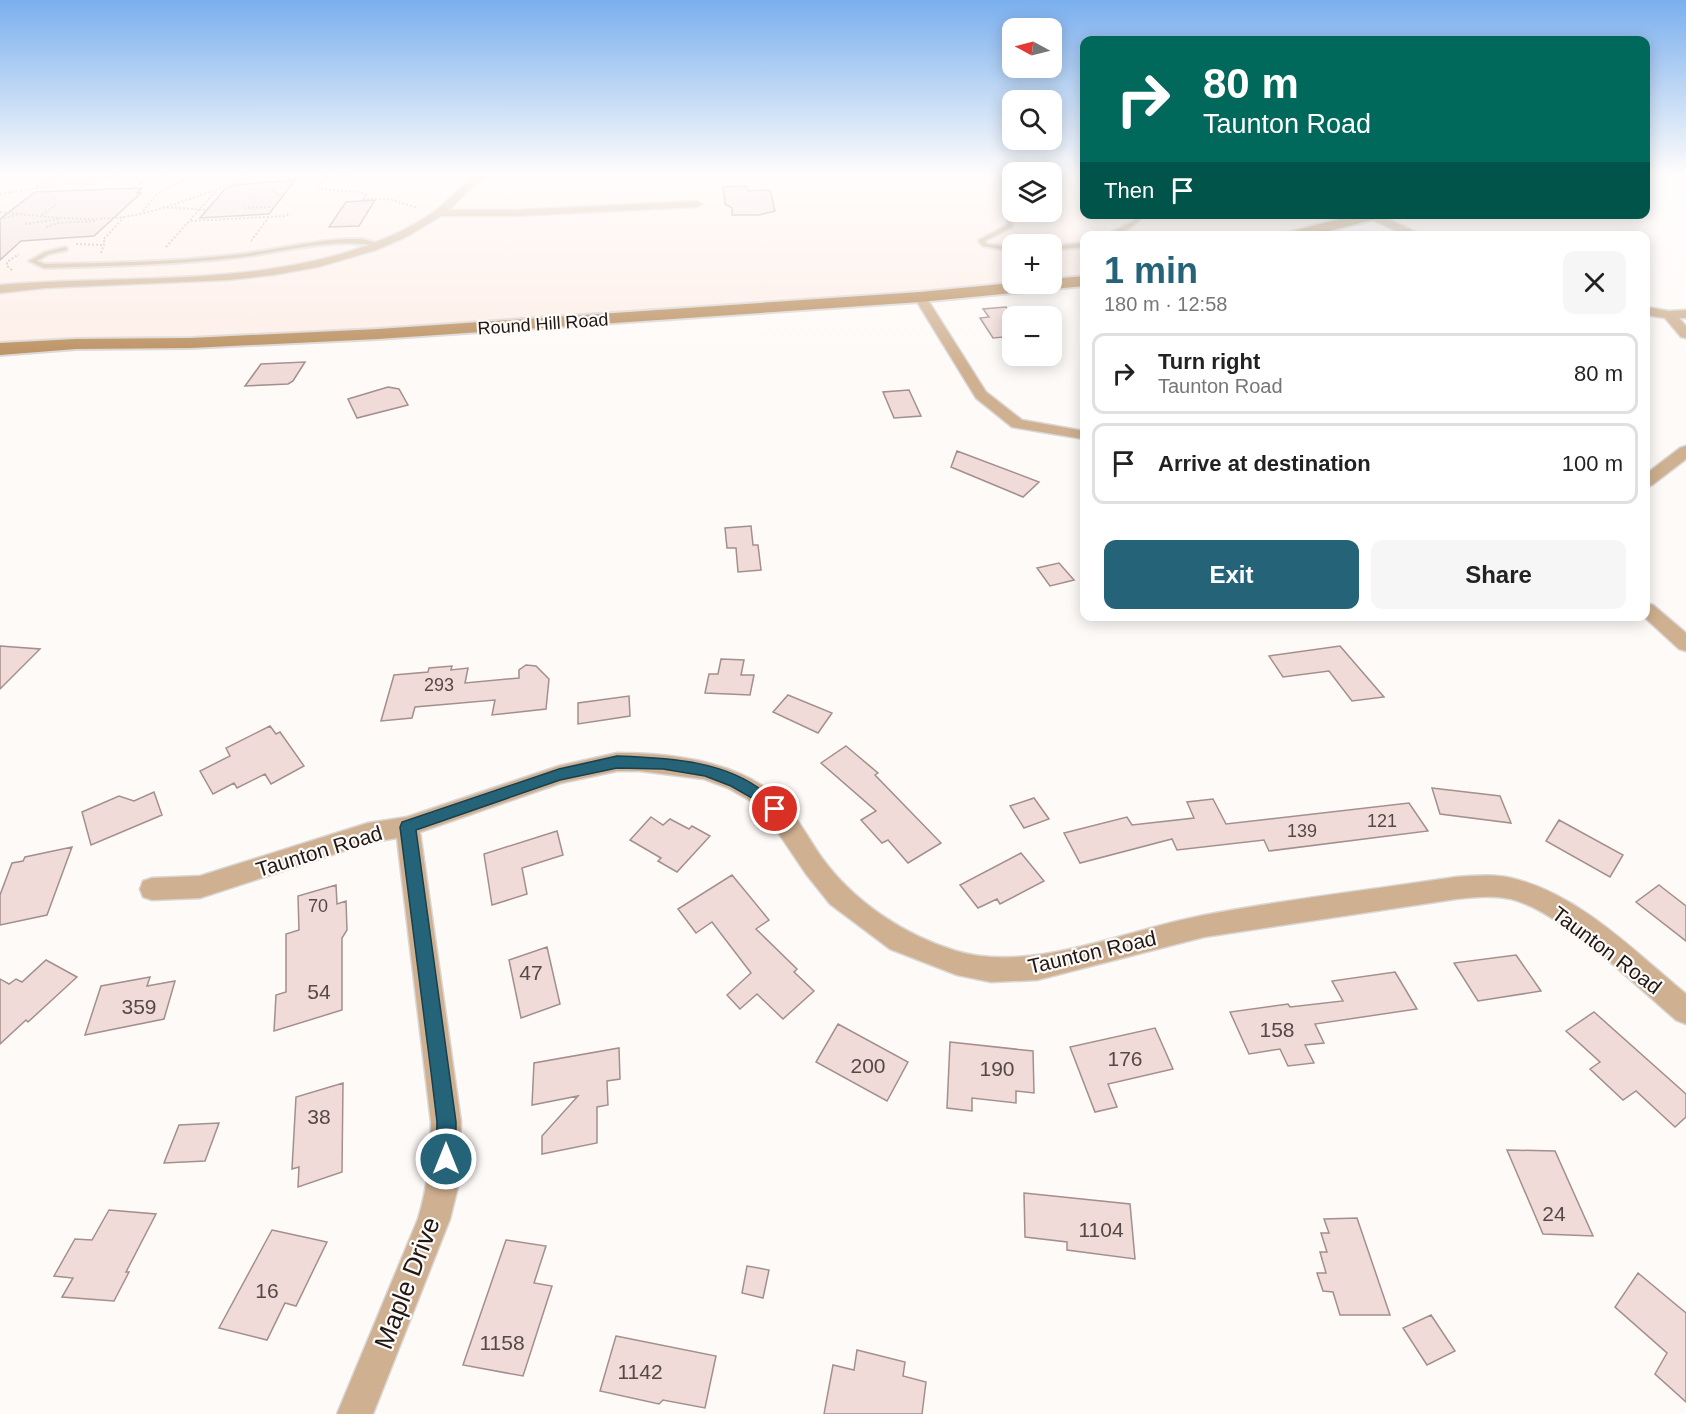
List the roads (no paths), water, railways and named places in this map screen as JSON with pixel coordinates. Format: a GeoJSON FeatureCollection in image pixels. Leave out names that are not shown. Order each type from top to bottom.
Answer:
{"type":"FeatureCollection","features":[{"type":"Feature","properties":{"kind":"main road","name":"Round Hill Road"},"geometry":{"type":"LineString","coordinates":[[0,349],[76,344],[191,343],[366,335],[920,297],[1080,281]]}},
{"type":"Feature","properties":{"kind":"street"},"geometry":{"type":"LineString","coordinates":[[0,289],[249,274],[327,260],[389,239]]}},
{"type":"Feature","properties":{"kind":"street"},"geometry":{"type":"LineString","coordinates":[[920,297],[981,395],[1017,424],[1080,434]]}},
{"type":"Feature","properties":{"kind":"street"},"geometry":{"type":"LineString","coordinates":[[1650,312],[1669,315],[1686,314]]}},
{"type":"Feature","properties":{"kind":"street"},"geometry":{"type":"LineString","coordinates":[[1669,315],[1686,334]]}},
{"type":"Feature","properties":{"kind":"street"},"geometry":{"type":"LineString","coordinates":[[1650,479],[1686,452]]}},
{"type":"Feature","properties":{"kind":"street"},"geometry":{"type":"LineString","coordinates":[[1650,612],[1686,644]]}},
{"type":"Feature","properties":{"kind":"street","name":"Taunton Road"},"geometry":{"type":"LineString","coordinates":[[152,889],[200,887],[368,833],[408,827],[559,775],[593,766],[617,762],[663,764],[705,771],[736,782],[757,794],[775,809],[815,867],[839,896],[900,941],[957,963],[991,970],[1037,968],[1204,926],[1456,888],[1487,886],[1520,891],[1552,906],[1609,947],[1686,1011]]}},
{"type":"Feature","properties":{"kind":"street","name":"Maple Drive"},"geometry":{"type":"LineString","coordinates":[[355,1414],[434,1220],[446,1159],[444,1102],[408,827]]}},
{"type":"Feature","properties":{"kind":"lane"},"geometry":{"type":"LineString","coordinates":[[65,249],[48,252],[32,261],[34,264],[44,266],[156,262],[256,255],[333,239],[350,239],[379,244]]}},
{"type":"Feature","properties":{"kind":"lane"},"geometry":{"type":"LineString","coordinates":[[985,239],[981,241],[985,245],[1002,248]]}},
{"type":"Feature","properties":{"kind":"lane"},"geometry":{"type":"LineString","coordinates":[[1062,247],[1080,244]]}}]}
